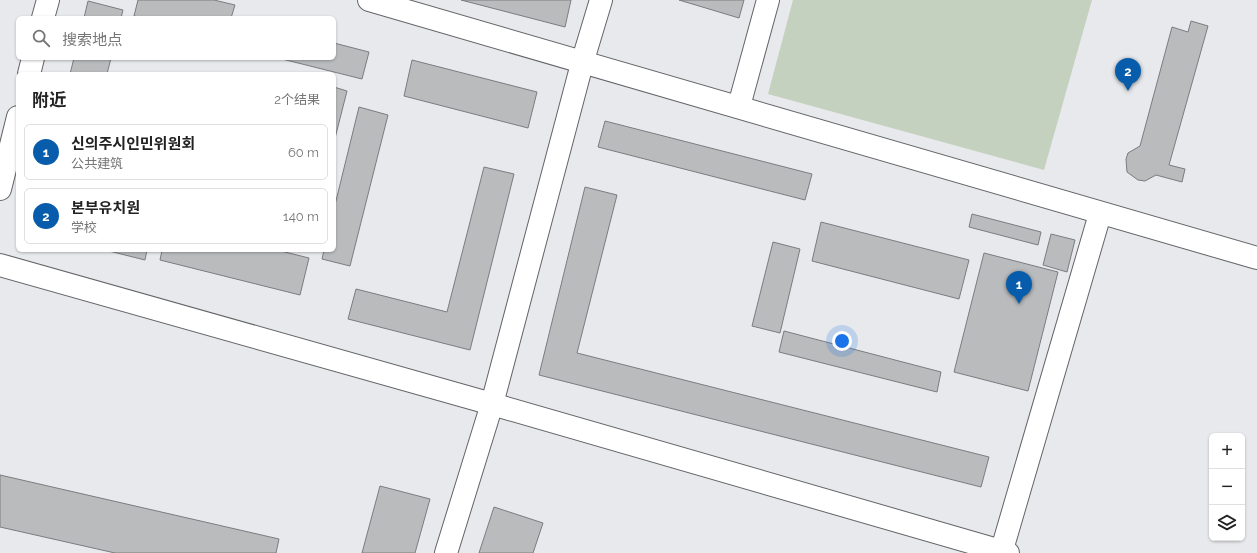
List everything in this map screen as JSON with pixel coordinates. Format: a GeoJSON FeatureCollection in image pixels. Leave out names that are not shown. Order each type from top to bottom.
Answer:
{"type":"FeatureCollection","features":[{"type":"Feature","properties":{"kind":"street"},"geometry":{"type":"LineString","coordinates":[[44,16],[48,0]]}},
{"type":"Feature","properties":{"kind":"street"},"geometry":{"type":"LineString","coordinates":[[368,0],[583,60],[1100,214],[1257,258]]}},
{"type":"Feature","properties":{"kind":"street"},"geometry":{"type":"LineString","coordinates":[[446,553],[492,404],[583,60],[601,0]]}},
{"type":"Feature","properties":{"kind":"street"},"geometry":{"type":"LineString","coordinates":[[739,106],[768,0]]}},
{"type":"Feature","properties":{"kind":"street"},"geometry":{"type":"LineString","coordinates":[[30,72],[32,60]]}},
{"type":"Feature","properties":{"kind":"street"},"geometry":{"type":"LineString","coordinates":[[0,189],[16,126]]}},
{"type":"Feature","properties":{"kind":"street"},"geometry":{"type":"LineString","coordinates":[[0,265],[492,404],[1003,552],[1100,214]]}},
{"type":"Feature","properties":{"kind":"green space"},"geometry":{"type":"Polygon","coordinates":[[[793,0],[1092,0],[1044,170],[768,94],[793,0]]]}},
{"type":"Feature","properties":{"kind":"building"},"geometry":{"type":"Polygon","coordinates":[[[138,0],[214,0],[235,5],[232,16],[134,16],[138,0]]]}},
{"type":"Feature","properties":{"kind":"building"},"geometry":{"type":"Polygon","coordinates":[[[461,0],[571,0],[565,27],[461,0]]]}},
{"type":"Feature","properties":{"kind":"building"},"geometry":{"type":"Polygon","coordinates":[[[679,0],[744,0],[739,18],[679,0]]]}},
{"type":"Feature","properties":{"kind":"building"},"geometry":{"type":"Polygon","coordinates":[[[88,1],[123,10],[122,16],[84,16],[88,1]]]}},
{"type":"Feature","properties":{"kind":"building"},"geometry":{"type":"Polygon","coordinates":[[[1191,21],[1208,26],[1169,165],[1185,169],[1182,182],[1156,175],[1145,181],[1138,180],[1127,172],[1126,159],[1128,153],[1140,146],[1172,27],[1188,32],[1191,21]]]}},
{"type":"Feature","properties":{"kind":"building"},"geometry":{"type":"Polygon","coordinates":[[[336,44],[369,52],[362,79],[286,60],[336,60],[336,44]]]}},
{"type":"Feature","properties":{"kind":"building"},"geometry":{"type":"Polygon","coordinates":[[[74,60],[110,60],[108,72],[70,72],[74,60]]]}},
{"type":"Feature","properties":{"kind":"building"},"geometry":{"type":"Polygon","coordinates":[[[412,60],[537,92],[528,128],[404,96],[412,60]]]}},
{"type":"Feature","properties":{"kind":"building"},"geometry":{"type":"Polygon","coordinates":[[[336,88],[347,91],[336,134],[336,88]]]}},
{"type":"Feature","properties":{"kind":"building"},"geometry":{"type":"Polygon","coordinates":[[[359,107],[388,115],[350,266],[322,259],[324,252],[336,252],[336,201],[359,107]]]}},
{"type":"Feature","properties":{"kind":"building"},"geometry":{"type":"Polygon","coordinates":[[[605,121],[812,174],[805,200],[598,147],[605,121]]]}},
{"type":"Feature","properties":{"kind":"building"},"geometry":{"type":"Polygon","coordinates":[[[484,167],[514,174],[470,350],[348,319],[356,289],[447,312],[484,167]]]}},
{"type":"Feature","properties":{"kind":"building"},"geometry":{"type":"Polygon","coordinates":[[[585,187],[617,195],[577,353],[989,457],[981,487],[539,375],[585,187]]]}},
{"type":"Feature","properties":{"kind":"building"},"geometry":{"type":"Polygon","coordinates":[[[972,214],[1041,232],[1038,245],[969,227],[972,214]]]}},
{"type":"Feature","properties":{"kind":"building"},"geometry":{"type":"Polygon","coordinates":[[[821,222],[969,260],[959,299],[812,261],[821,222]]]}},
{"type":"Feature","properties":{"kind":"building"},"geometry":{"type":"Polygon","coordinates":[[[1051,234],[1075,240],[1067,272],[1043,265],[1051,234]]]}},
{"type":"Feature","properties":{"kind":"building"},"geometry":{"type":"Polygon","coordinates":[[[773,242],[800,249],[780,333],[752,326],[773,242]]]}},
{"type":"Feature","properties":{"kind":"building"},"geometry":{"type":"Polygon","coordinates":[[[113,252],[147,252],[145,260],[113,252]]]}},
{"type":"Feature","properties":{"kind":"building"},"geometry":{"type":"Polygon","coordinates":[[[162,252],[285,252],[309,258],[300,295],[160,260],[162,252]]]}},
{"type":"Feature","properties":{"kind":"building"},"geometry":{"type":"Polygon","coordinates":[[[984,253],[1058,272],[1028,391],[954,372],[984,253]]]}},
{"type":"Feature","properties":{"kind":"building"},"geometry":{"type":"Polygon","coordinates":[[[784,331],[941,372],[937,392],[779,352],[784,331]]]}},
{"type":"Feature","properties":{"kind":"building"},"geometry":{"type":"Polygon","coordinates":[[[0,475],[279,539],[276,553],[115,553],[0,527],[0,475]]]}},
{"type":"Feature","properties":{"kind":"building"},"geometry":{"type":"Polygon","coordinates":[[[380,486],[430,499],[415,553],[362,553],[380,486]]]}},
{"type":"Feature","properties":{"kind":"building"},"geometry":{"type":"Polygon","coordinates":[[[494,507],[543,523],[533,553],[479,553],[494,507]]]}},
{"type":"Feature","properties":{"kind":"place","name":"본부유치원"},"geometry":{"type":"Point","coordinates":[1128,91]}},
{"type":"Feature","properties":{"kind":"place","name":"신의주시인민위원회"},"geometry":{"type":"Point","coordinates":[1019,304]}}]}
